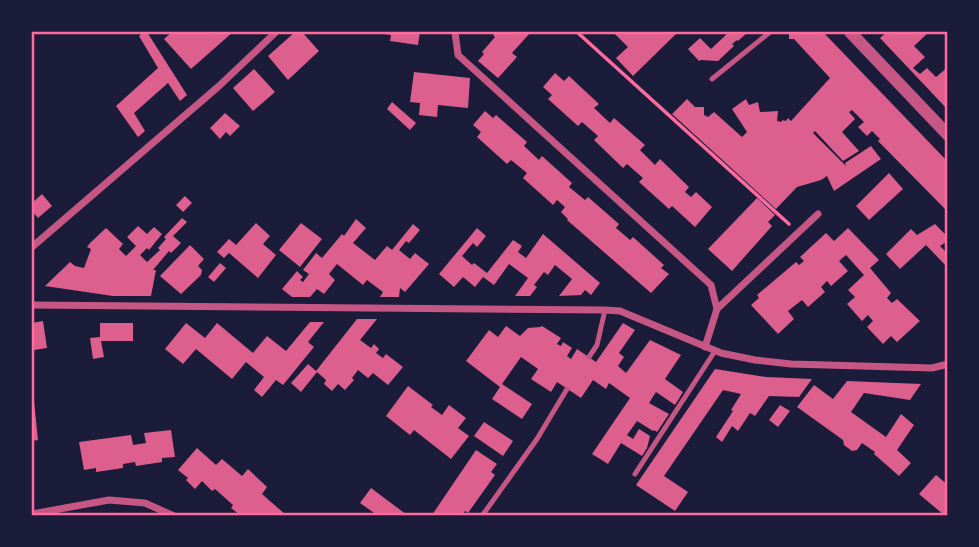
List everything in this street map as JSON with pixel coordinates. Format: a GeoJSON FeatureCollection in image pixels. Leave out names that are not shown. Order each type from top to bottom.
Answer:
{"type":"FeatureCollection","features":[{"type":"Feature","properties":{"kind":"street"},"geometry":{"type":"LineString","coordinates":[[32,247],[219,86],[276,32]]}},
{"type":"Feature","properties":{"kind":"street"},"geometry":{"type":"LineString","coordinates":[[455,32],[458,55],[711,285],[717,309]]}},
{"type":"Feature","properties":{"kind":"street"},"geometry":{"type":"LineString","coordinates":[[850,32],[947,135]]}},
{"type":"Feature","properties":{"kind":"street"},"geometry":{"type":"LineString","coordinates":[[705,347],[717,309],[818,214]]}},
{"type":"Feature","properties":{"kind":"street"},"geometry":{"type":"LineString","coordinates":[[32,305],[605,310],[620,311],[715,351],[755,360],[791,364],[932,368],[947,365]]}},
{"type":"Feature","properties":{"kind":"street"},"geometry":{"type":"LineString","coordinates":[[32,514],[109,500],[145,503],[174,516]]}},
{"type":"Feature","properties":{"kind":"lane"},"geometry":{"type":"LineString","coordinates":[[712,79],[770,32]]}},
{"type":"Feature","properties":{"kind":"lane"},"geometry":{"type":"LineString","coordinates":[[589,357],[597,345],[605,310]]}},
{"type":"Feature","properties":{"kind":"lane"},"geometry":{"type":"LineString","coordinates":[[635,474],[715,351]]}},
{"type":"Feature","properties":{"kind":"lane"},"geometry":{"type":"LineString","coordinates":[[482,516],[537,439],[567,388]]}},
{"type":"Feature","properties":{"kind":"path"},"geometry":{"type":"LineString","coordinates":[[578,32],[798,233]]}},
{"type":"Feature","properties":{"kind":"building"},"geometry":{"type":"Polygon","coordinates":[[[147,32],[187,95],[180,101],[168,83],[134,113],[145,131],[138,137],[116,106],[158,68],[139,36],[147,32]]]}},
{"type":"Feature","properties":{"kind":"building"},"geometry":{"type":"Polygon","coordinates":[[[172,32],[233,32],[191,69],[164,39],[172,32]]]}},
{"type":"Feature","properties":{"kind":"building"},"geometry":{"type":"Polygon","coordinates":[[[295,32],[302,32],[319,51],[288,80],[268,56],[295,32]]]}},
{"type":"Feature","properties":{"kind":"building"},"geometry":{"type":"Polygon","coordinates":[[[377,32],[420,32],[418,45],[390,41],[391,35],[377,32]]]}},
{"type":"Feature","properties":{"kind":"building"},"geometry":{"type":"Polygon","coordinates":[[[496,32],[531,32],[512,53],[517,57],[498,78],[478,61],[496,32]]]}},
{"type":"Feature","properties":{"kind":"building"},"geometry":{"type":"Polygon","coordinates":[[[613,32],[678,32],[633,76],[616,58],[628,47],[613,32]]]}},
{"type":"Feature","properties":{"kind":"building"},"geometry":{"type":"Polygon","coordinates":[[[729,32],[748,32],[732,44],[734,46],[718,61],[699,61],[688,49],[700,38],[711,49],[729,32]]]}},
{"type":"Feature","properties":{"kind":"building"},"geometry":{"type":"Polygon","coordinates":[[[823,32],[948,162],[948,212],[878,141],[880,139],[872,131],[867,136],[858,127],[864,122],[852,110],[849,112],[855,119],[842,132],[859,151],[843,161],[815,131],[813,133],[846,166],[845,163],[871,146],[881,159],[834,191],[827,176],[797,187],[776,209],[672,114],[687,99],[695,107],[704,107],[704,115],[708,117],[714,112],[742,137],[747,132],[732,109],[746,99],[749,105],[758,102],[760,112],[778,111],[777,121],[786,121],[788,118],[791,121],[830,78],[794,39],[789,39],[789,34],[823,32]]]}},
{"type":"Feature","properties":{"kind":"building"},"geometry":{"type":"Polygon","coordinates":[[[887,32],[929,32],[914,46],[925,57],[913,68],[920,74],[927,68],[936,77],[948,67],[948,110],[880,38],[887,32]]]}},
{"type":"Feature","properties":{"kind":"building"},"geometry":{"type":"Polygon","coordinates":[[[254,69],[275,92],[253,111],[233,88],[254,69]]]}},
{"type":"Feature","properties":{"kind":"building"},"geometry":{"type":"Polygon","coordinates":[[[414,72],[470,78],[468,108],[438,105],[437,117],[419,115],[420,103],[410,102],[414,72]]]}},
{"type":"Feature","properties":{"kind":"building"},"geometry":{"type":"Polygon","coordinates":[[[555,73],[564,81],[569,76],[599,104],[594,108],[610,123],[614,118],[645,145],[640,150],[655,165],[660,159],[689,187],[685,192],[691,197],[696,192],[712,207],[695,227],[672,206],[669,209],[639,182],[643,178],[627,164],[623,168],[594,140],[598,136],[582,122],[578,126],[548,99],[552,95],[543,87],[555,73]]]}},
{"type":"Feature","properties":{"kind":"building"},"geometry":{"type":"Polygon","coordinates":[[[392,102],[416,123],[410,130],[387,109],[392,102]]]}},
{"type":"Feature","properties":{"kind":"building"},"geometry":{"type":"Polygon","coordinates":[[[485,111],[493,118],[496,115],[527,142],[524,146],[539,160],[542,156],[572,183],[569,187],[585,200],[588,197],[619,224],[616,228],[630,240],[633,237],[664,265],[661,268],[669,274],[651,293],[567,220],[561,212],[565,207],[557,200],[553,205],[523,178],[527,173],[511,160],[507,164],[477,137],[481,132],[473,125],[485,111]]]}},
{"type":"Feature","properties":{"kind":"building"},"geometry":{"type":"Polygon","coordinates":[[[225,113],[240,126],[230,136],[226,132],[220,139],[210,128],[225,113]]]}},
{"type":"Feature","properties":{"kind":"building"},"geometry":{"type":"Polygon","coordinates":[[[889,173],[903,189],[869,220],[856,206],[889,173]]]}},
{"type":"Feature","properties":{"kind":"building"},"geometry":{"type":"Polygon","coordinates":[[[42,194],[52,206],[38,218],[32,211],[32,203],[42,194]]]}},
{"type":"Feature","properties":{"kind":"building"},"geometry":{"type":"Polygon","coordinates":[[[185,196],[192,203],[183,212],[176,205],[185,196]]]}},
{"type":"Feature","properties":{"kind":"building"},"geometry":{"type":"Polygon","coordinates":[[[757,198],[775,215],[768,222],[772,226],[732,271],[708,249],[757,198]]]}},
{"type":"Feature","properties":{"kind":"building"},"geometry":{"type":"Polygon","coordinates":[[[182,218],[187,222],[173,236],[181,243],[171,253],[169,251],[153,270],[156,270],[151,296],[113,296],[45,286],[70,262],[84,268],[91,249],[87,247],[106,228],[123,244],[119,249],[126,256],[136,246],[127,237],[138,226],[147,234],[154,227],[162,234],[149,250],[147,248],[140,255],[147,262],[160,250],[158,248],[166,239],[164,237],[182,218]]]}},
{"type":"Feature","properties":{"kind":"building"},"geometry":{"type":"Polygon","coordinates":[[[356,219],[366,228],[353,243],[375,260],[387,246],[392,250],[413,224],[420,230],[399,250],[410,259],[415,253],[429,264],[405,292],[400,288],[399,297],[380,297],[383,292],[367,280],[363,285],[337,264],[329,274],[335,280],[324,294],[317,289],[310,297],[292,297],[282,289],[297,271],[303,277],[300,280],[303,282],[309,274],[303,270],[316,253],[322,258],[342,234],[344,236],[356,219]]]}},
{"type":"Feature","properties":{"kind":"building"},"geometry":{"type":"Polygon","coordinates":[[[256,223],[270,236],[263,244],[276,255],[258,278],[229,253],[224,258],[217,252],[229,239],[236,245],[256,223]]]}},
{"type":"Feature","properties":{"kind":"building"},"geometry":{"type":"Polygon","coordinates":[[[301,223],[322,239],[300,267],[279,250],[301,223]]]}},
{"type":"Feature","properties":{"kind":"building"},"geometry":{"type":"Polygon","coordinates":[[[935,224],[948,237],[948,241],[940,246],[948,254],[948,268],[926,245],[900,269],[886,254],[911,229],[917,235],[935,224]]]}},
{"type":"Feature","properties":{"kind":"building"},"geometry":{"type":"Polygon","coordinates":[[[477,228],[486,236],[477,247],[473,243],[462,256],[487,273],[513,240],[522,246],[518,252],[526,258],[543,234],[600,283],[591,295],[585,290],[581,295],[559,296],[572,279],[555,265],[548,275],[544,272],[530,296],[515,296],[528,278],[509,264],[494,285],[483,277],[475,287],[463,277],[454,287],[439,274],[477,228]]]}},
{"type":"Feature","properties":{"kind":"building"},"geometry":{"type":"Polygon","coordinates":[[[848,228],[879,260],[870,268],[891,293],[887,298],[892,303],[897,299],[920,321],[897,342],[891,336],[883,344],[867,327],[873,321],[868,315],[862,321],[847,304],[855,297],[848,290],[864,275],[846,255],[839,261],[848,271],[831,286],[827,281],[821,287],[825,292],[808,307],[802,300],[788,311],[794,319],[778,334],[751,305],[759,298],[757,295],[796,262],[799,265],[804,261],[800,257],[826,233],[834,241],[848,228]]]}},
{"type":"Feature","properties":{"kind":"building"},"geometry":{"type":"Polygon","coordinates":[[[190,245],[204,259],[198,266],[202,270],[201,275],[181,294],[160,276],[190,245]]]}},
{"type":"Feature","properties":{"kind":"building"},"geometry":{"type":"Polygon","coordinates":[[[220,263],[226,268],[214,282],[208,277],[220,263]]]}},
{"type":"Feature","properties":{"kind":"building"},"geometry":{"type":"Polygon","coordinates":[[[357,319],[377,319],[360,340],[371,348],[374,344],[379,349],[376,353],[383,358],[386,354],[403,367],[388,385],[373,373],[368,378],[358,370],[345,390],[338,384],[332,391],[324,384],[326,380],[317,372],[301,392],[291,383],[308,364],[316,371],[357,319]]]}},
{"type":"Feature","properties":{"kind":"building"},"geometry":{"type":"Polygon","coordinates":[[[43,321],[47,348],[34,350],[32,323],[43,321]]]}},
{"type":"Feature","properties":{"kind":"building"},"geometry":{"type":"Polygon","coordinates":[[[310,322],[324,322],[308,342],[314,347],[283,385],[276,380],[262,397],[254,390],[264,377],[246,362],[232,379],[196,349],[183,364],[165,349],[186,323],[205,338],[217,323],[253,353],[267,336],[286,351],[310,322]]]}},
{"type":"Feature","properties":{"kind":"building"},"geometry":{"type":"Polygon","coordinates":[[[100,323],[133,323],[133,341],[101,341],[104,357],[93,359],[90,338],[100,337],[100,323]]]}},
{"type":"Feature","properties":{"kind":"building"},"geometry":{"type":"Polygon","coordinates":[[[623,323],[635,330],[619,353],[624,357],[618,366],[626,373],[650,340],[681,355],[665,379],[683,392],[675,405],[656,392],[649,403],[669,414],[657,432],[637,421],[627,435],[633,439],[639,429],[650,436],[642,456],[621,443],[608,464],[592,454],[630,398],[609,383],[606,389],[593,380],[581,398],[557,382],[551,392],[531,379],[538,369],[521,357],[502,384],[532,404],[522,419],[492,399],[500,387],[466,361],[489,330],[498,337],[506,326],[520,336],[528,328],[542,326],[561,338],[557,344],[561,346],[563,342],[572,348],[567,356],[571,359],[577,349],[596,362],[623,323]]]}},
{"type":"Feature","properties":{"kind":"building"},"geometry":{"type":"Polygon","coordinates":[[[715,369],[766,377],[812,379],[799,397],[769,396],[755,416],[750,413],[738,431],[732,426],[722,442],[716,437],[741,394],[723,390],[664,476],[688,492],[675,511],[636,485],[715,369]]]}},
{"type":"Feature","properties":{"kind":"building"},"geometry":{"type":"Polygon","coordinates":[[[847,381],[921,384],[910,400],[864,393],[851,412],[886,437],[901,414],[914,425],[897,450],[911,463],[899,476],[862,443],[857,450],[852,451],[844,445],[843,440],[797,407],[814,385],[833,399],[847,381]]]}},
{"type":"Feature","properties":{"kind":"building"},"geometry":{"type":"Polygon","coordinates":[[[408,386],[442,415],[449,405],[466,418],[458,428],[469,436],[451,459],[414,430],[410,435],[386,416],[408,386]]]}},
{"type":"Feature","properties":{"kind":"building"},"geometry":{"type":"Polygon","coordinates":[[[32,401],[38,440],[32,441],[32,401]]]}},
{"type":"Feature","properties":{"kind":"building"},"geometry":{"type":"Polygon","coordinates":[[[780,405],[790,411],[778,427],[769,420],[780,405]]]}},
{"type":"Feature","properties":{"kind":"building"},"geometry":{"type":"Polygon","coordinates":[[[484,422],[513,441],[503,456],[474,436],[484,422]]]}},
{"type":"Feature","properties":{"kind":"building"},"geometry":{"type":"Polygon","coordinates":[[[171,430],[175,457],[136,466],[135,462],[123,464],[123,468],[96,472],[96,468],[84,470],[79,442],[131,435],[133,445],[146,443],[144,433],[171,430]]]}},
{"type":"Feature","properties":{"kind":"building"},"geometry":{"type":"Polygon","coordinates":[[[197,448],[216,465],[222,459],[242,476],[248,469],[267,487],[262,494],[286,515],[240,515],[231,508],[233,505],[202,481],[195,489],[186,480],[188,478],[178,470],[197,448]]]}},
{"type":"Feature","properties":{"kind":"building"},"geometry":{"type":"Polygon","coordinates":[[[476,450],[497,464],[491,472],[495,475],[468,513],[465,511],[462,515],[432,515],[476,450]]]}},
{"type":"Feature","properties":{"kind":"building"},"geometry":{"type":"Polygon","coordinates":[[[936,475],[948,485],[948,515],[944,515],[919,494],[936,475]]]}},
{"type":"Feature","properties":{"kind":"building"},"geometry":{"type":"Polygon","coordinates":[[[371,488],[407,515],[377,515],[360,503],[371,488]]]}}]}
